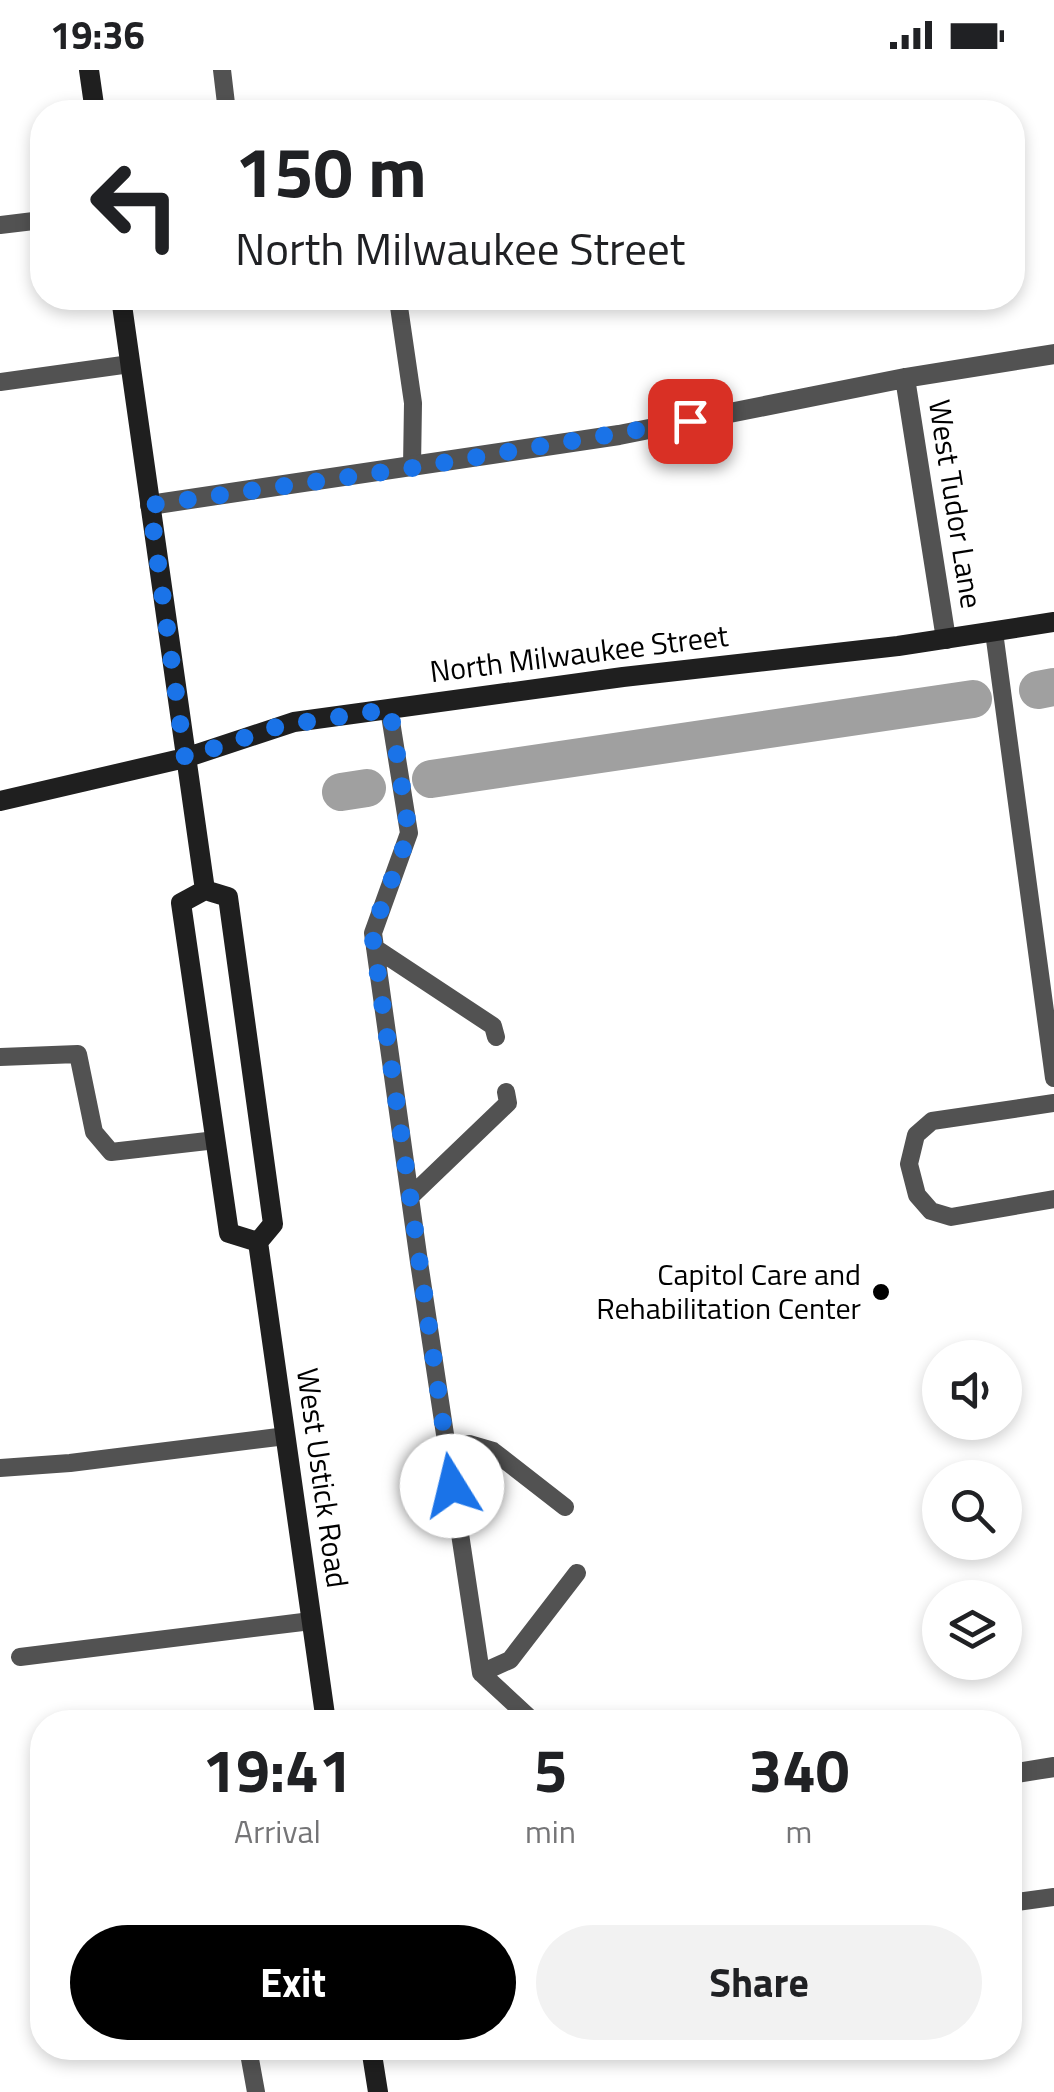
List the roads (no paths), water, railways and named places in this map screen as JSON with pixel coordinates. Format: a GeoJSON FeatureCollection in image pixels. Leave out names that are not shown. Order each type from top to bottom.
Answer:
{"type":"FeatureCollection","features":[{"type":"Feature","properties":{"kind":"main road"},"geometry":{"type":"LineString","coordinates":[[90,70],[94,100]]}},
{"type":"Feature","properties":{"kind":"main road","name":"West Ustick Road"},"geometry":{"type":"LineString","coordinates":[[123,310],[205,890],[228,898],[274,1224],[258,1242],[324,1710]]}},
{"type":"Feature","properties":{"kind":"main road","name":"North Milwaukee Street"},"geometry":{"type":"LineString","coordinates":[[0,801],[185,758],[279,726],[1054,622]]}},
{"type":"Feature","properties":{"kind":"main road"},"geometry":{"type":"LineString","coordinates":[[205,890],[181,903],[229,1233],[258,1242]]}},
{"type":"Feature","properties":{"kind":"main road"},"geometry":{"type":"LineString","coordinates":[[373,2060],[378,2092]]}},
{"type":"Feature","properties":{"kind":"street"},"geometry":{"type":"LineString","coordinates":[[150,505],[619,435],[905,378],[1054,354]]}},
{"type":"Feature","properties":{"kind":"street","name":"West Tudor Lane"},"geometry":{"type":"LineString","coordinates":[[905,378],[946,639]]}},
{"type":"Feature","properties":{"kind":"street"},"geometry":{"type":"LineString","coordinates":[[1022,1772],[1054,1767]]}},
{"type":"Feature","properties":{"kind":"lane"},"geometry":{"type":"LineString","coordinates":[[222,70],[226,100]]}},
{"type":"Feature","properties":{"kind":"lane"},"geometry":{"type":"LineString","coordinates":[[0,225],[30,221]]}},
{"type":"Feature","properties":{"kind":"lane"},"geometry":{"type":"LineString","coordinates":[[400,310],[414,402],[412,468]]}},
{"type":"Feature","properties":{"kind":"lane"},"geometry":{"type":"LineString","coordinates":[[0,382],[130,364]]}},
{"type":"Feature","properties":{"kind":"lane"},"geometry":{"type":"LineString","coordinates":[[994,632],[1054,1078]]}},
{"type":"Feature","properties":{"kind":"lane"},"geometry":{"type":"LineString","coordinates":[[390,709],[409,833],[372,933],[481,1673],[521,1710]]}},
{"type":"Feature","properties":{"kind":"lane"},"geometry":{"type":"LineString","coordinates":[[375,948],[493,1026],[496,1038]]}},
{"type":"Feature","properties":{"kind":"lane"},"geometry":{"type":"LineString","coordinates":[[0,1057],[78,1054],[94,1132],[111,1152],[216,1140]]}},
{"type":"Feature","properties":{"kind":"lane"},"geometry":{"type":"LineString","coordinates":[[410,1197],[508,1103],[506,1092]]}},
{"type":"Feature","properties":{"kind":"lane"},"geometry":{"type":"LineString","coordinates":[[1054,1103],[932,1121],[916,1135],[908,1164],[917,1195],[931,1212],[951,1217],[1054,1199]]}},
{"type":"Feature","properties":{"kind":"lane"},"geometry":{"type":"LineString","coordinates":[[0,1468],[286,1436]]}},
{"type":"Feature","properties":{"kind":"lane"},"geometry":{"type":"LineString","coordinates":[[447,1448],[470,1444],[493,1451],[565,1508]]}},
{"type":"Feature","properties":{"kind":"lane"},"geometry":{"type":"LineString","coordinates":[[481,1673],[510,1660],[577,1573]]}},
{"type":"Feature","properties":{"kind":"lane"},"geometry":{"type":"LineString","coordinates":[[20,1657],[311,1621]]}},
{"type":"Feature","properties":{"kind":"lane"},"geometry":{"type":"LineString","coordinates":[[1022,1901],[1054,1897]]}},
{"type":"Feature","properties":{"kind":"lane"},"geometry":{"type":"LineString","coordinates":[[250,2060],[256,2092]]}},
{"type":"Feature","properties":{"kind":"waterway"},"geometry":{"type":"LineString","coordinates":[[1038,690],[1054,687]]}},
{"type":"Feature","properties":{"kind":"waterway"},"geometry":{"type":"LineString","coordinates":[[431,779],[973,699]]}},
{"type":"Feature","properties":{"kind":"waterway"},"geometry":{"type":"LineString","coordinates":[[341,792],[367,788]]}},
{"type":"Feature","properties":{"kind":"place","name":"Capitol Care and Rehabilitation Center"},"geometry":{"type":"Point","coordinates":[881,1292]}}]}
